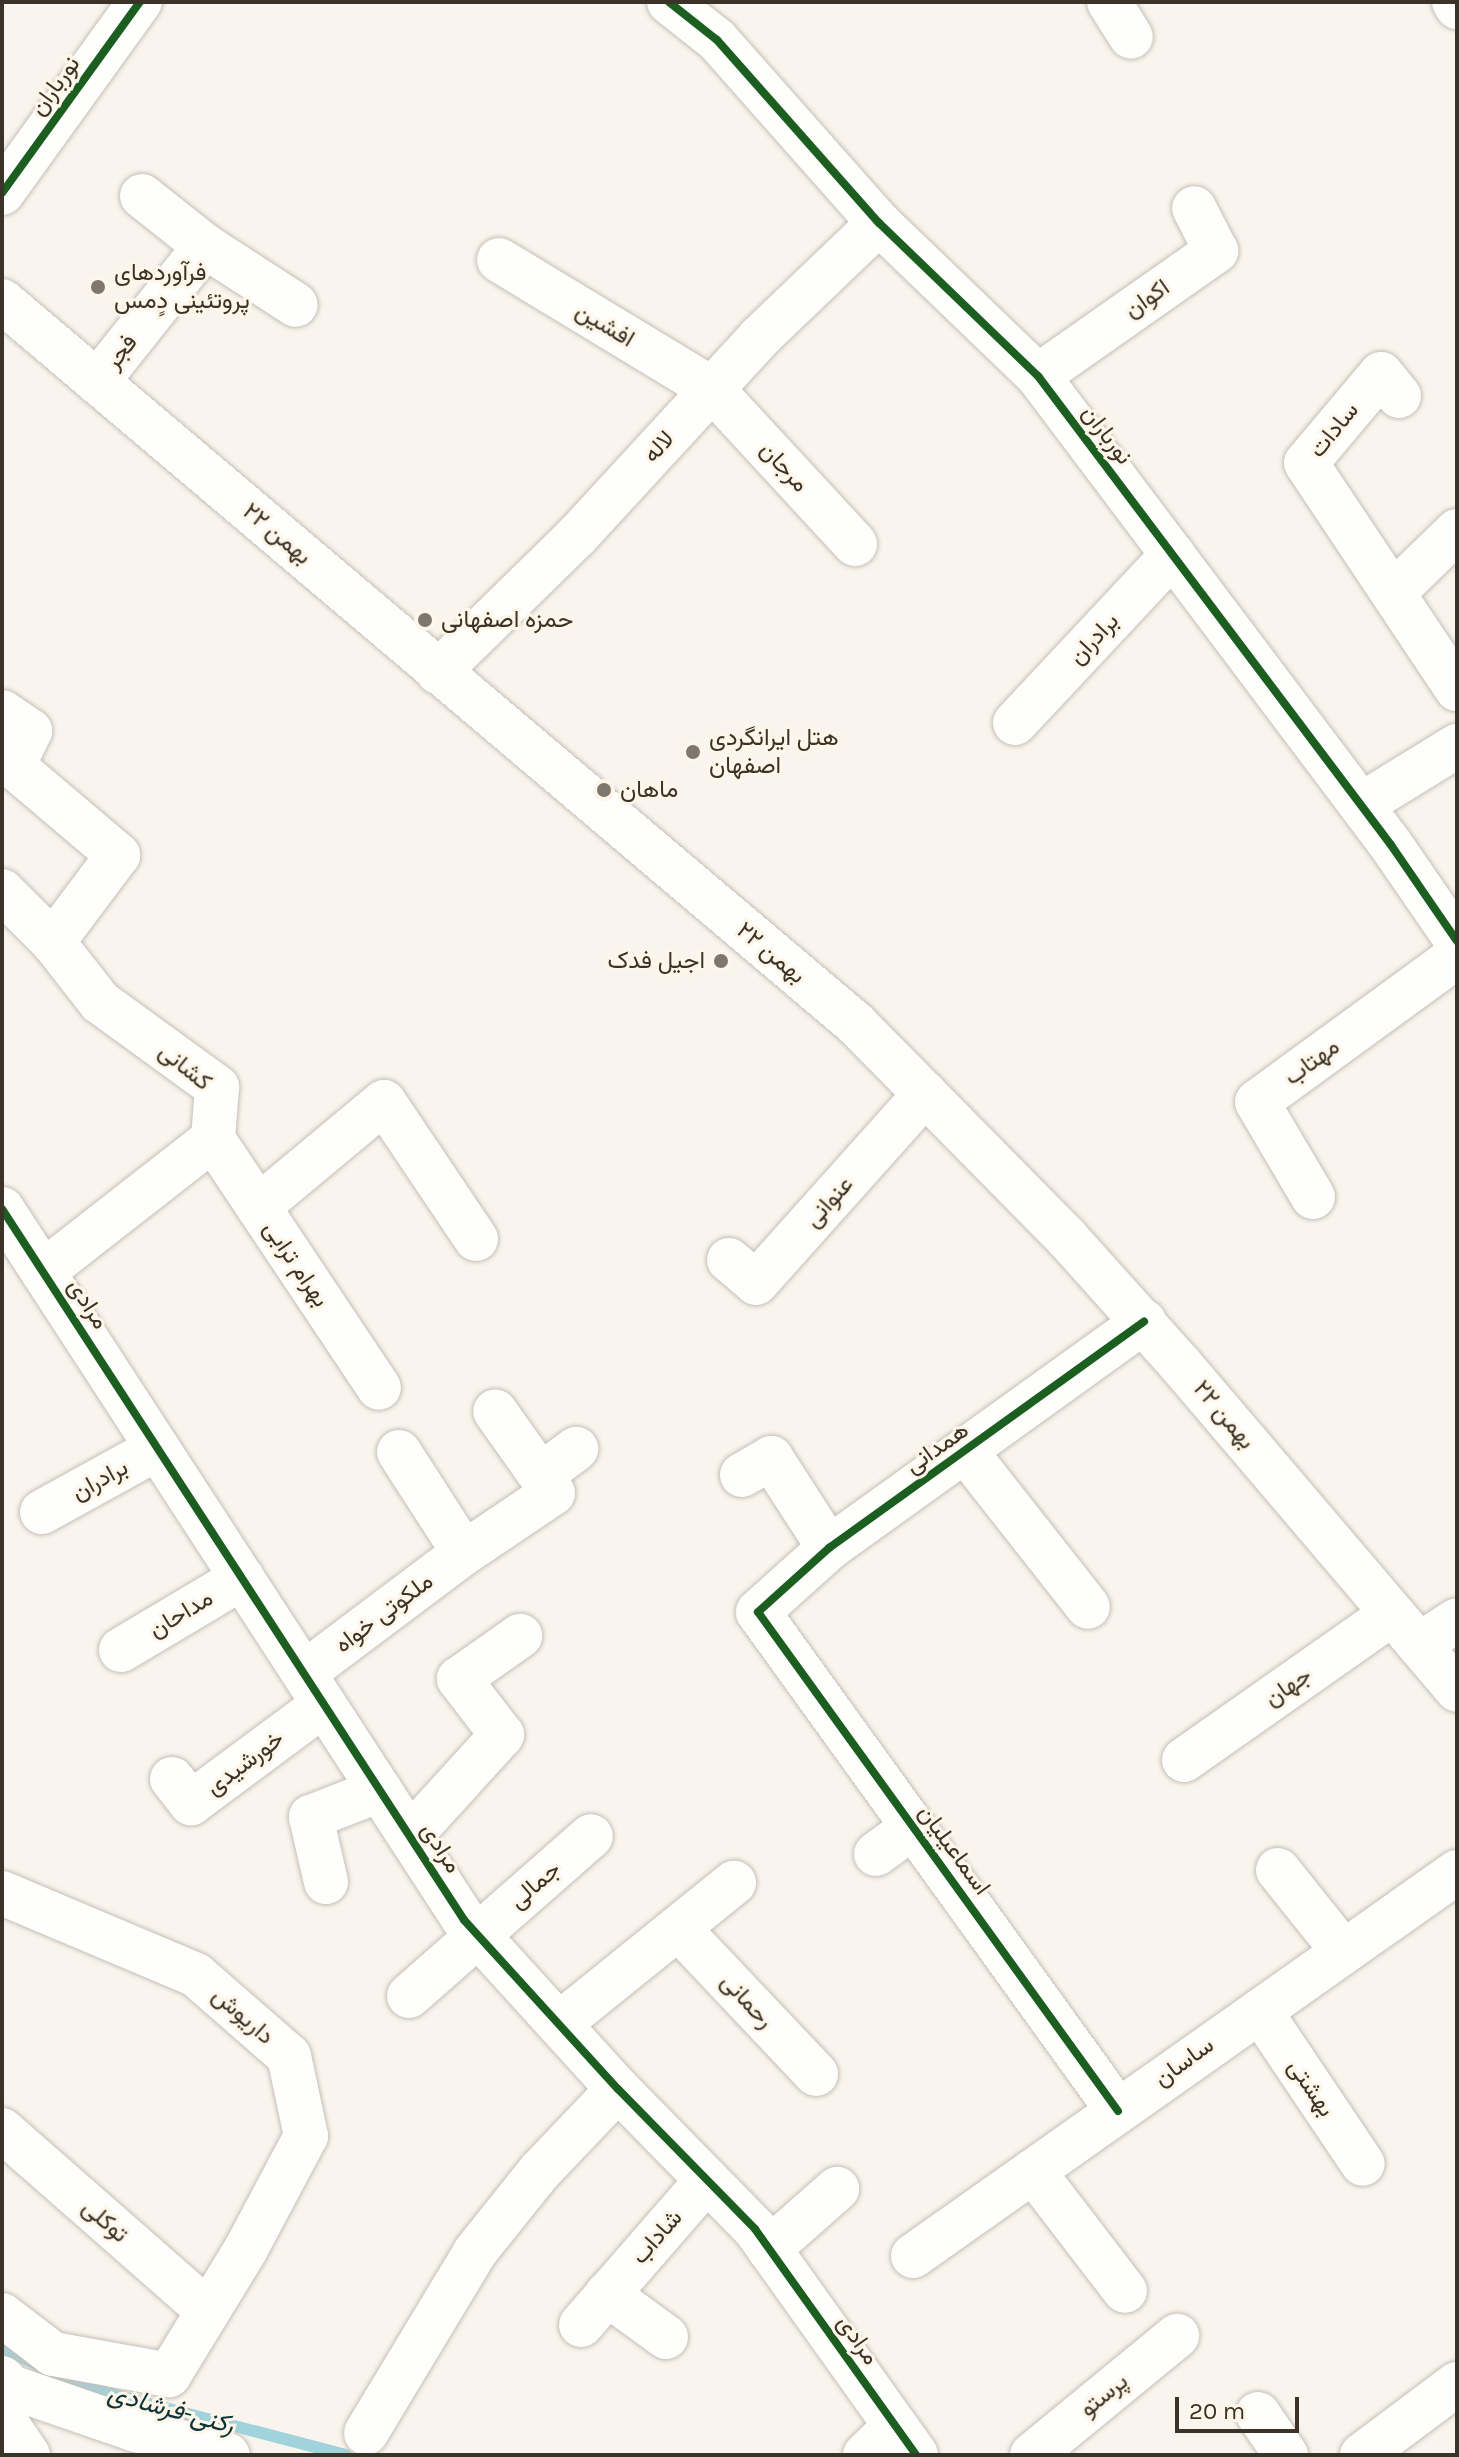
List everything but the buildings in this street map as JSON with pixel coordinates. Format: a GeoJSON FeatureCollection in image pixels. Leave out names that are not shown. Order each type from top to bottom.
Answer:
{"type":"FeatureCollection","features":[{"type":"Feature","properties":{"kind":"street","name":"نورباران"},"geometry":{"type":"LineString","coordinates":[[2,193],[140,2]]}},
{"type":"Feature","properties":{"kind":"street","name":"نورباران"},"geometry":{"type":"LineString","coordinates":[[669,2],[717,40],[879,223],[1038,376],[1361,805],[1457,941]]}},
{"type":"Feature","properties":{"kind":"street"},"geometry":{"type":"LineString","coordinates":[[1454,2],[1457,7]]}},
{"type":"Feature","properties":{"kind":"street"},"geometry":{"type":"LineString","coordinates":[[142,196],[205,246],[296,305]]}},
{"type":"Feature","properties":{"kind":"street","name":"اکوان"},"geometry":{"type":"LineString","coordinates":[[1038,376],[1216,251],[1194,208]]}},
{"type":"Feature","properties":{"kind":"street","name":"لاله"},"geometry":{"type":"LineString","coordinates":[[438,672],[577,536],[759,338],[879,223]]}},
{"type":"Feature","properties":{"kind":"street","name":"فجر"},"geometry":{"type":"LineString","coordinates":[[97,382],[205,246]]}},
{"type":"Feature","properties":{"kind":"street","name":"افشین"},"geometry":{"type":"LineString","coordinates":[[499,260],[712,389]]}},
{"type":"Feature","properties":{"kind":"street","name":"۲۲ بهمن"},"geometry":{"type":"LineString","coordinates":[[2,301],[855,1023],[1066,1237],[1144,1322],[1457,1690]]}},
{"type":"Feature","properties":{"kind":"street","name":"سادات"},"geometry":{"type":"LineString","coordinates":[[1399,396],[1381,374],[1306,463],[1457,689]]}},
{"type":"Feature","properties":{"kind":"street","name":"مرجان"},"geometry":{"type":"LineString","coordinates":[[712,389],[855,544]]}},
{"type":"Feature","properties":{"kind":"street"},"geometry":{"type":"LineString","coordinates":[[1393,593],[1457,531]]}},
{"type":"Feature","properties":{"kind":"street","name":"برادران"},"geometry":{"type":"LineString","coordinates":[[1015,723],[1173,554]]}},
{"type":"Feature","properties":{"kind":"street"},"geometry":{"type":"LineString","coordinates":[[2,712],[30,731],[13,766],[118,855],[53,942]]}},
{"type":"Feature","properties":{"kind":"street"},"geometry":{"type":"LineString","coordinates":[[1361,805],[1457,746]]}},
{"type":"Feature","properties":{"kind":"street","name":"کشانی"},"geometry":{"type":"LineString","coordinates":[[2,891],[53,942],[100,1002],[217,1087],[213,1139]]}},
{"type":"Feature","properties":{"kind":"street","name":"مهتاب"},"geometry":{"type":"LineString","coordinates":[[1313,1197],[1257,1102],[1457,956]]}},
{"type":"Feature","properties":{"kind":"street","name":"عنوانی"},"geometry":{"type":"LineString","coordinates":[[729,1260],[756,1283],[925,1094]]}},
{"type":"Feature","properties":{"kind":"street"},"geometry":{"type":"LineString","coordinates":[[258,1207],[384,1102],[476,1239]]}},
{"type":"Feature","properties":{"kind":"street"},"geometry":{"type":"LineString","coordinates":[[43,1272],[213,1139]]}},
{"type":"Feature","properties":{"kind":"street","name":"بهرام ترابی"},"geometry":{"type":"LineString","coordinates":[[213,1139],[379,1388]]}},
{"type":"Feature","properties":{"kind":"street","name":"مرادی"},"geometry":{"type":"LineString","coordinates":[[2,1209],[464,1920],[618,2089],[755,2229],[892,2445]]}},
{"type":"Feature","properties":{"kind":"street","name":"همدانی"},"geometry":{"type":"LineString","coordinates":[[758,1612],[829,1548],[1144,1322]]}},
{"type":"Feature","properties":{"kind":"street"},"geometry":{"type":"LineString","coordinates":[[495,1411],[541,1475],[576,1449]]}},
{"type":"Feature","properties":{"kind":"street","name":"برادران"},"geometry":{"type":"LineString","coordinates":[[42,1512],[158,1448]]}},
{"type":"Feature","properties":{"kind":"street"},"geometry":{"type":"LineString","coordinates":[[399,1452],[464,1553]]}},
{"type":"Feature","properties":{"kind":"street","name":"همدانی"},"geometry":{"type":"LineString","coordinates":[[966,1452],[1088,1607]]}},
{"type":"Feature","properties":{"kind":"street"},"geometry":{"type":"LineString","coordinates":[[742,1475],[771,1458],[829,1548]]}},
{"type":"Feature","properties":{"kind":"street","name":"ملکوتی خواه"},"geometry":{"type":"LineString","coordinates":[[314,1689],[464,1553],[553,1493],[541,1475]]}},
{"type":"Feature","properties":{"kind":"street","name":"مداحان"},"geometry":{"type":"LineString","coordinates":[[121,1650],[242,1578]]}},
{"type":"Feature","properties":{"kind":"street","name":"اسماعیلیان"},"geometry":{"type":"LineString","coordinates":[[758,1612],[1118,2111]]}},
{"type":"Feature","properties":{"kind":"street","name":"جهان"},"geometry":{"type":"LineString","coordinates":[[1184,1760],[1406,1629],[1457,1620]]}},
{"type":"Feature","properties":{"kind":"street"},"geometry":{"type":"LineString","coordinates":[[410,1836],[502,1735],[459,1679],[520,1636]]}},
{"type":"Feature","properties":{"kind":"street","name":"خورشیدی"},"geometry":{"type":"LineString","coordinates":[[172,1779],[191,1803],[314,1689]]}},
{"type":"Feature","properties":{"kind":"street"},"geometry":{"type":"LineString","coordinates":[[326,1882],[311,1817],[380,1790]]}},
{"type":"Feature","properties":{"kind":"street"},"geometry":{"type":"LineString","coordinates":[[876,1854],[913,1827]]}},
{"type":"Feature","properties":{"kind":"street","name":"جمالی"},"geometry":{"type":"LineString","coordinates":[[409,1996],[591,1836]]}},
{"type":"Feature","properties":{"kind":"street"},"geometry":{"type":"LineString","coordinates":[[1278,1870],[1343,1951]]}},
{"type":"Feature","properties":{"kind":"street","name":"ساسان"},"geometry":{"type":"LineString","coordinates":[[913,2256],[1457,1872]]}},
{"type":"Feature","properties":{"kind":"street"},"geometry":{"type":"LineString","coordinates":[[559,2024],[734,1883]]}},
{"type":"Feature","properties":{"kind":"street","name":"داریوش"},"geometry":{"type":"LineString","coordinates":[[2,1893],[196,1975],[289,2056],[306,2136],[169,2375],[53,2354],[2,2315]]}},
{"type":"Feature","properties":{"kind":"street","name":"رحمانی"},"geometry":{"type":"LineString","coordinates":[[678,1928],[816,2074]]}},
{"type":"Feature","properties":{"kind":"street","name":"بهشتی"},"geometry":{"type":"LineString","coordinates":[[1260,2011],[1363,2164]]}},
{"type":"Feature","properties":{"kind":"street"},"geometry":{"type":"LineString","coordinates":[[366,2433],[475,2252],[540,2171],[618,2089]]}},
{"type":"Feature","properties":{"kind":"street","name":"توکلی"},"geometry":{"type":"LineString","coordinates":[[2,2130],[208,2311]]}},
{"type":"Feature","properties":{"kind":"street"},"geometry":{"type":"LineString","coordinates":[[1033,2171],[1125,2291]]}},
{"type":"Feature","properties":{"kind":"street","name":"شاداب"},"geometry":{"type":"LineString","coordinates":[[666,2337],[594,2309],[707,2180]]}},
{"type":"Feature","properties":{"kind":"street"},"geometry":{"type":"LineString","coordinates":[[769,2249],[837,2189]]}},
{"type":"Feature","properties":{"kind":"street","name":"پرستو"},"geometry":{"type":"LineString","coordinates":[[1032,2455],[1177,2336]]}},
{"type":"Feature","properties":{"kind":"street"},"geometry":{"type":"LineString","coordinates":[[2,2378],[11,2387],[136,2430],[228,2455]]}},
{"type":"Feature","properties":{"kind":"street"},"geometry":{"type":"LineString","coordinates":[[1362,2455],[1457,2384]]}},
{"type":"Feature","properties":{"kind":"street"},"geometry":{"type":"LineString","coordinates":[[1258,2414],[1286,2455]]}},
{"type":"Feature","properties":{"kind":"street"},"geometry":{"type":"LineString","coordinates":[[2,2417],[28,2455]]}},
{"type":"Feature","properties":{"kind":"waterway","name":"رکنی-فرشادی"},"geometry":{"type":"LineString","coordinates":[[2,2348],[36,2364]]}},
{"type":"Feature","properties":{"kind":"waterway","name":"رکنی-فرشادی"},"geometry":{"type":"LineString","coordinates":[[61,2374],[104,2392],[346,2455]]}},
{"type":"Feature","properties":{"kind":"cycle path"},"geometry":{"type":"LineString","coordinates":[[2,193],[140,2]]}},
{"type":"Feature","properties":{"kind":"cycle path"},"geometry":{"type":"LineString","coordinates":[[669,2],[717,40],[879,223],[1038,376],[1391,845],[1457,941]]}},
{"type":"Feature","properties":{"kind":"cycle path"},"geometry":{"type":"LineString","coordinates":[[2,1209],[464,1920],[618,2089],[755,2229],[916,2455]]}},
{"type":"Feature","properties":{"kind":"cycle path"},"geometry":{"type":"LineString","coordinates":[[1118,2111],[758,1612],[829,1548],[1144,1322]]}},
{"type":"Feature","properties":{"kind":"place","name":"فرآوردهای پروتئینی دٍمس"},"geometry":{"type":"Point","coordinates":[98,287]}},
{"type":"Feature","properties":{"kind":"place","name":"حمزه اصفهانی"},"geometry":{"type":"Point","coordinates":[425,620]}},
{"type":"Feature","properties":{"kind":"place","name":"هتل ایرانگردی اصفهان"},"geometry":{"type":"Point","coordinates":[693,752]}},
{"type":"Feature","properties":{"kind":"place","name":"ماهان"},"geometry":{"type":"Point","coordinates":[604,790]}},
{"type":"Feature","properties":{"kind":"place","name":"اجیل فدک"},"geometry":{"type":"Point","coordinates":[721,961]}}]}
